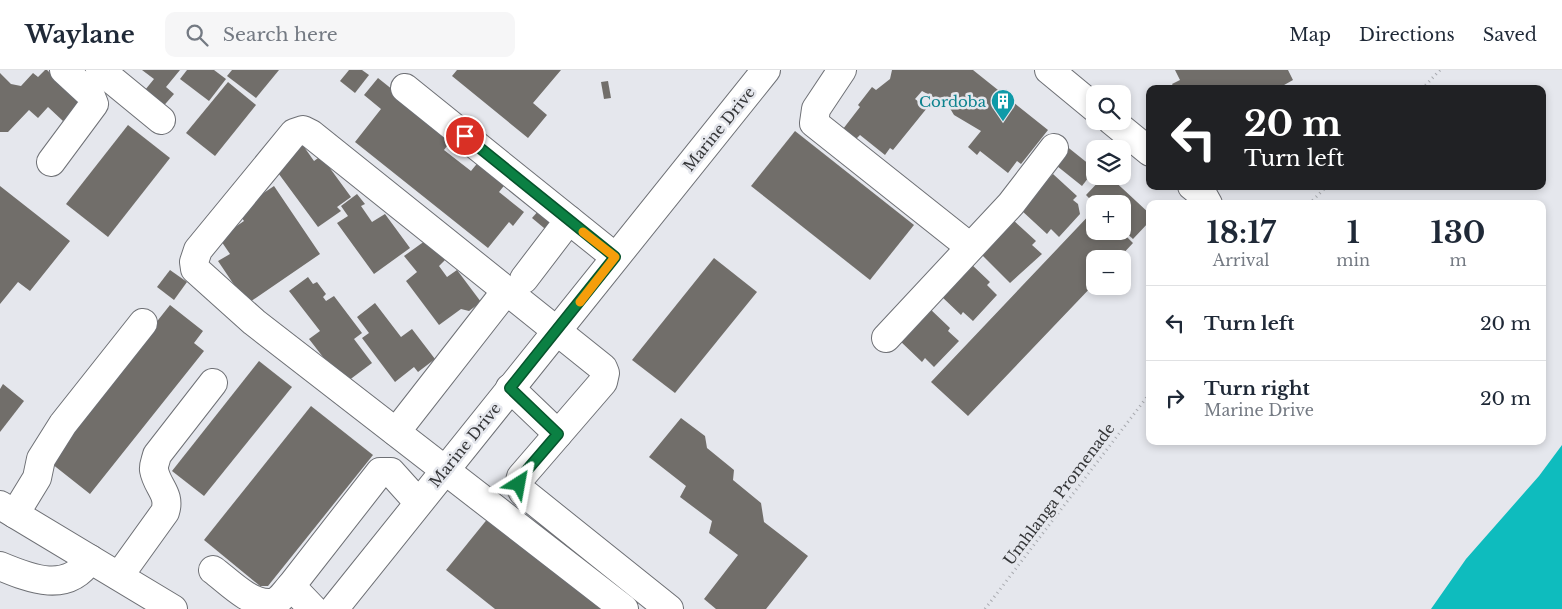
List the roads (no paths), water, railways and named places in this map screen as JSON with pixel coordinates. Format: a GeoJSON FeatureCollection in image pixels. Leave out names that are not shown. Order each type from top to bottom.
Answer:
{"type":"FeatureCollection","features":[{"type":"Feature","properties":{"kind":"street"},"geometry":{"type":"LineString","coordinates":[[51,162],[94,104],[90,94],[64,70]]}},
{"type":"Feature","properties":{"kind":"street"},"geometry":{"type":"LineString","coordinates":[[100,70],[161,120]]}},
{"type":"Feature","properties":{"kind":"street","name":"Marine Drive"},"geometry":{"type":"LineString","coordinates":[[334,609],[766,70]]}},
{"type":"Feature","properties":{"kind":"street"},"geometry":{"type":"LineString","coordinates":[[842,70],[816,109],[814,123],[970,247]]}},
{"type":"Feature","properties":{"kind":"street"},"geometry":{"type":"LineString","coordinates":[[1049,70],[1086,101]]}},
{"type":"Feature","properties":{"kind":"street"},"geometry":{"type":"LineString","coordinates":[[405,88],[615,257]]}},
{"type":"Feature","properties":{"kind":"street"},"geometry":{"type":"LineString","coordinates":[[624,609],[254,322],[198,273],[193,264],[198,250],[294,133],[303,130],[311,134],[515,285],[556,331],[603,368],[605,373],[603,382],[521,477],[519,484],[523,492],[669,609]]}},
{"type":"Feature","properties":{"kind":"street"},"geometry":{"type":"LineString","coordinates":[[1123,130],[1146,149]]}},
{"type":"Feature","properties":{"kind":"street"},"geometry":{"type":"LineString","coordinates":[[886,338],[1011,204],[1054,148]]}},
{"type":"Feature","properties":{"kind":"street"},"geometry":{"type":"LineString","coordinates":[[1196,190],[1206,200]]}},
{"type":"Feature","properties":{"kind":"street"},"geometry":{"type":"LineString","coordinates":[[396,432],[569,220]]}},
{"type":"Feature","properties":{"kind":"street"},"geometry":{"type":"LineString","coordinates":[[143,323],[63,424],[42,459],[37,478],[7,510],[173,609]]}},
{"type":"Feature","properties":{"kind":"street"},"geometry":{"type":"LineString","coordinates":[[118,576],[165,512],[168,504],[154,469],[157,455],[213,383]]}},
{"type":"Feature","properties":{"kind":"street"},"geometry":{"type":"LineString","coordinates":[[510,388],[558,434]]}},
{"type":"Feature","properties":{"kind":"street"},"geometry":{"type":"LineString","coordinates":[[213,570],[250,597],[271,603],[279,599],[291,586],[380,472],[391,472],[418,502]]}},
{"type":"Feature","properties":{"kind":"street"},"geometry":{"type":"LineString","coordinates":[[0,566],[28,578],[60,581],[83,570],[90,559]]}},
{"type":"Feature","properties":{"kind":"street"},"geometry":{"type":"LineString","coordinates":[[291,586],[312,609]]}},
{"type":"Feature","properties":{"kind":"water"},"geometry":{"type":"Polygon","coordinates":[[[1562,445],[1562,609],[1431,609],[1466,559],[1539,476],[1562,445]]]}},
{"type":"Feature","properties":{"kind":"place","name":"Cordoba"},"geometry":{"type":"Point","coordinates":[1003,122]}}]}
